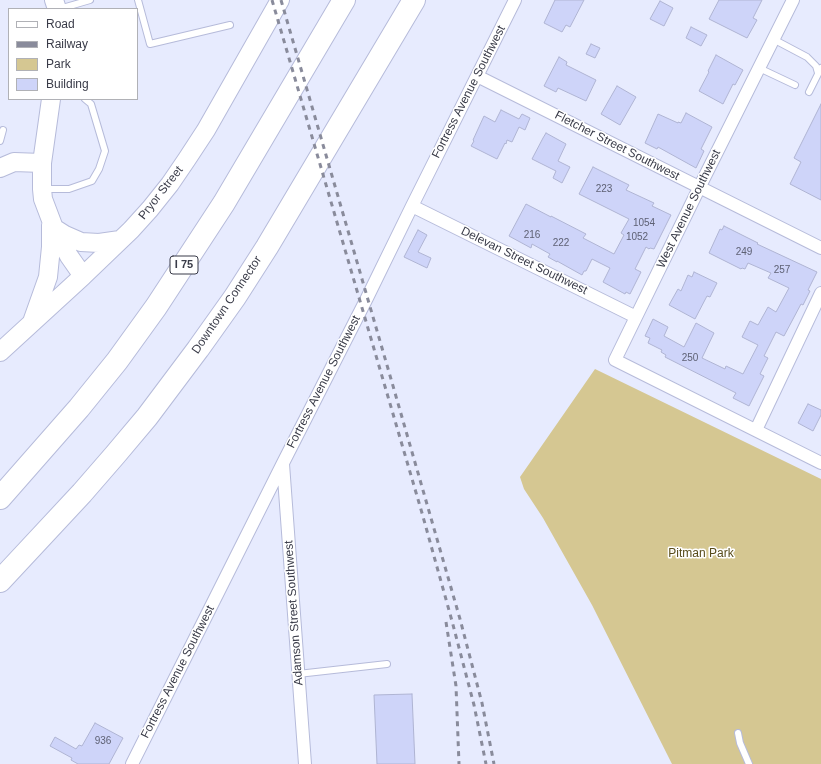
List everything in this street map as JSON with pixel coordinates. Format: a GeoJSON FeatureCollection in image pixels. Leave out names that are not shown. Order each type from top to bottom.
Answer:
{"type":"FeatureCollection","features":[{"type":"Feature","properties":{"kind":"highway","name":"Downtown Connector"},"geometry":{"type":"LineString","coordinates":[[0,581],[82,493],[147,417],[198,349],[267,246],[414,0]]}},
{"type":"Feature","properties":{"kind":"highway","name":"I 75"},"geometry":{"type":"LineString","coordinates":[[0,498],[79,408],[117,361],[156,307],[224,203],[341,3]]}},
{"type":"Feature","properties":{"kind":"main road","name":"Pryor Street"},"geometry":{"type":"LineString","coordinates":[[0,352],[120,240],[150,209],[170,184],[206,130],[280,0]]}},
{"type":"Feature","properties":{"kind":"main road"},"geometry":{"type":"LineString","coordinates":[[51,100],[42,163],[43,199],[52,223],[69,256],[83,276]]}},
{"type":"Feature","properties":{"kind":"main road"},"geometry":{"type":"LineString","coordinates":[[0,168],[14,162],[42,163]]}},
{"type":"Feature","properties":{"kind":"main road"},"geometry":{"type":"LineString","coordinates":[[52,223],[66,235],[81,242],[99,243],[120,240]]}},
{"type":"Feature","properties":{"kind":"main road"},"geometry":{"type":"LineString","coordinates":[[31,323],[48,277],[52,223]]}},
{"type":"Feature","properties":{"kind":"street","name":"Fortress Avenue Southwest"},"geometry":{"type":"LineString","coordinates":[[132,764],[367,298],[515,0]]}},
{"type":"Feature","properties":{"kind":"street","name":"West Avenue Southwest"},"geometry":{"type":"LineString","coordinates":[[756,430],[615,360],[793,0]]}},
{"type":"Feature","properties":{"kind":"street","name":"Fletcher Street Southwest"},"geometry":{"type":"LineString","coordinates":[[477,76],[821,248]]}},
{"type":"Feature","properties":{"kind":"street","name":"Delevan Street Southwest"},"geometry":{"type":"LineString","coordinates":[[412,206],[636,317]]}},
{"type":"Feature","properties":{"kind":"street"},"geometry":{"type":"LineString","coordinates":[[821,293],[756,430],[821,463]]}},
{"type":"Feature","properties":{"kind":"street","name":"Adamson Street Southwest"},"geometry":{"type":"LineString","coordinates":[[283,463],[305,764]]}},
{"type":"Feature","properties":{"kind":"lane"},"geometry":{"type":"LineString","coordinates":[[61,8],[90,0]]}},
{"type":"Feature","properties":{"kind":"lane"},"geometry":{"type":"LineString","coordinates":[[138,0],[150,44],[230,25]]}},
{"type":"Feature","properties":{"kind":"lane"},"geometry":{"type":"LineString","coordinates":[[773,39],[807,57],[820,71],[809,92]]}},
{"type":"Feature","properties":{"kind":"lane"},"geometry":{"type":"LineString","coordinates":[[759,68],[795,85]]}},
{"type":"Feature","properties":{"kind":"lane"},"geometry":{"type":"LineString","coordinates":[[42,189],[69,189],[92,181],[99,169],[105,151],[91,104],[86,100]]}},
{"type":"Feature","properties":{"kind":"lane"},"geometry":{"type":"LineString","coordinates":[[0,141],[3,130]]}},
{"type":"Feature","properties":{"kind":"lane"},"geometry":{"type":"LineString","coordinates":[[298,674],[387,664]]}},
{"type":"Feature","properties":{"kind":"lane"},"geometry":{"type":"LineString","coordinates":[[738,733],[740,743],[749,764]]}},
{"type":"Feature","properties":{"kind":"green space","name":"Pitman Park"},"geometry":{"type":"Polygon","coordinates":[[[595,369],[821,479],[821,764],[672,764],[592,605],[543,518],[524,489],[520,477],[595,369]]]}},
{"type":"Feature","properties":{"kind":"building"},"geometry":{"type":"Polygon","coordinates":[[[555,0],[584,0],[570,27],[566,25],[562,32],[544,23],[555,0]]]}},
{"type":"Feature","properties":{"kind":"building"},"geometry":{"type":"Polygon","coordinates":[[[719,0],[762,0],[753,18],[757,20],[747,38],[709,19],[719,0]]]}},
{"type":"Feature","properties":{"kind":"building"},"geometry":{"type":"Polygon","coordinates":[[[660,1],[673,8],[664,26],[650,19],[660,1]]]}},
{"type":"Feature","properties":{"kind":"building"},"geometry":{"type":"Polygon","coordinates":[[[691,27],[707,35],[701,46],[686,38],[691,27]]]}},
{"type":"Feature","properties":{"kind":"building"},"geometry":{"type":"Polygon","coordinates":[[[591,44],[600,48],[595,58],[586,54],[591,44]]]}},
{"type":"Feature","properties":{"kind":"building"},"geometry":{"type":"Polygon","coordinates":[[[716,55],[743,70],[735,85],[733,84],[723,104],[699,91],[716,55]]]}},
{"type":"Feature","properties":{"kind":"building"},"geometry":{"type":"Polygon","coordinates":[[[559,57],[567,62],[566,65],[596,80],[586,101],[558,88],[556,92],[544,86],[559,57]]]}},
{"type":"Feature","properties":{"kind":"building"},"geometry":{"type":"Polygon","coordinates":[[[617,86],[636,97],[620,125],[601,114],[617,86]]]}},
{"type":"Feature","properties":{"kind":"building"},"geometry":{"type":"Polygon","coordinates":[[[821,104],[821,200],[790,184],[801,162],[794,158],[821,104]]]}},
{"type":"Feature","properties":{"kind":"building"},"geometry":{"type":"Polygon","coordinates":[[[501,110],[519,119],[522,114],[530,118],[525,130],[519,127],[512,142],[507,140],[497,159],[471,146],[484,116],[495,122],[501,110]]]}},
{"type":"Feature","properties":{"kind":"building"},"geometry":{"type":"Polygon","coordinates":[[[686,113],[712,127],[701,149],[704,151],[696,168],[658,147],[657,149],[645,143],[658,114],[681,123],[686,113]]]}},
{"type":"Feature","properties":{"kind":"building"},"geometry":{"type":"Polygon","coordinates":[[[546,133],[566,144],[558,161],[570,167],[562,183],[553,178],[556,171],[532,159],[546,133]]]}},
{"type":"Feature","properties":{"kind":"building"},"geometry":{"type":"Polygon","coordinates":[[[593,167],[629,185],[626,190],[654,203],[652,206],[671,215],[654,249],[649,249],[646,247],[635,269],[641,272],[630,294],[626,292],[625,294],[603,282],[610,268],[592,259],[586,271],[584,271],[582,275],[548,257],[550,254],[532,244],[531,248],[509,236],[526,204],[586,234],[583,238],[614,254],[624,235],[621,233],[629,219],[579,194],[593,167]]]}},
{"type":"Feature","properties":{"kind":"building"},"geometry":{"type":"Polygon","coordinates":[[[724,226],[758,243],[757,244],[817,272],[808,290],[810,291],[803,305],[801,304],[784,336],[776,332],[764,356],[768,358],[760,374],[764,376],[749,406],[733,398],[736,393],[665,357],[666,355],[661,352],[662,350],[648,343],[650,338],[645,336],[653,319],[668,327],[664,336],[684,347],[696,323],[714,333],[702,358],[725,369],[726,366],[743,374],[758,345],[742,337],[750,321],[758,325],[768,307],[776,312],[789,288],[768,278],[771,273],[748,263],[745,269],[741,269],[709,253],[720,229],[722,230],[724,226]]]}},
{"type":"Feature","properties":{"kind":"building"},"geometry":{"type":"Polygon","coordinates":[[[418,230],[427,235],[418,252],[431,258],[427,268],[404,257],[418,230]]]}},
{"type":"Feature","properties":{"kind":"building"},"geometry":{"type":"Polygon","coordinates":[[[694,272],[717,283],[710,297],[707,296],[695,319],[669,305],[678,289],[681,291],[688,275],[692,277],[694,272]]]}},
{"type":"Feature","properties":{"kind":"building"},"geometry":{"type":"Polygon","coordinates":[[[808,404],[821,410],[821,415],[813,431],[798,423],[808,404]]]}},
{"type":"Feature","properties":{"kind":"building"},"geometry":{"type":"Polygon","coordinates":[[[412,694],[415,764],[377,764],[374,695],[412,694]]]}},
{"type":"Feature","properties":{"kind":"building"},"geometry":{"type":"Polygon","coordinates":[[[95,723],[123,738],[109,764],[78,764],[71,760],[72,758],[50,746],[55,737],[76,749],[79,745],[82,746],[95,723]]]}},
{"type":"Feature","properties":{"kind":"railway"},"geometry":{"type":"LineString","coordinates":[[272,0],[422,513],[474,705],[486,764]]}},
{"type":"Feature","properties":{"kind":"railway"},"geometry":{"type":"LineString","coordinates":[[281,0],[460,619],[482,703],[494,764]]}},
{"type":"Feature","properties":{"kind":"railway"},"geometry":{"type":"LineString","coordinates":[[446,622],[456,686],[459,764]]}}]}
